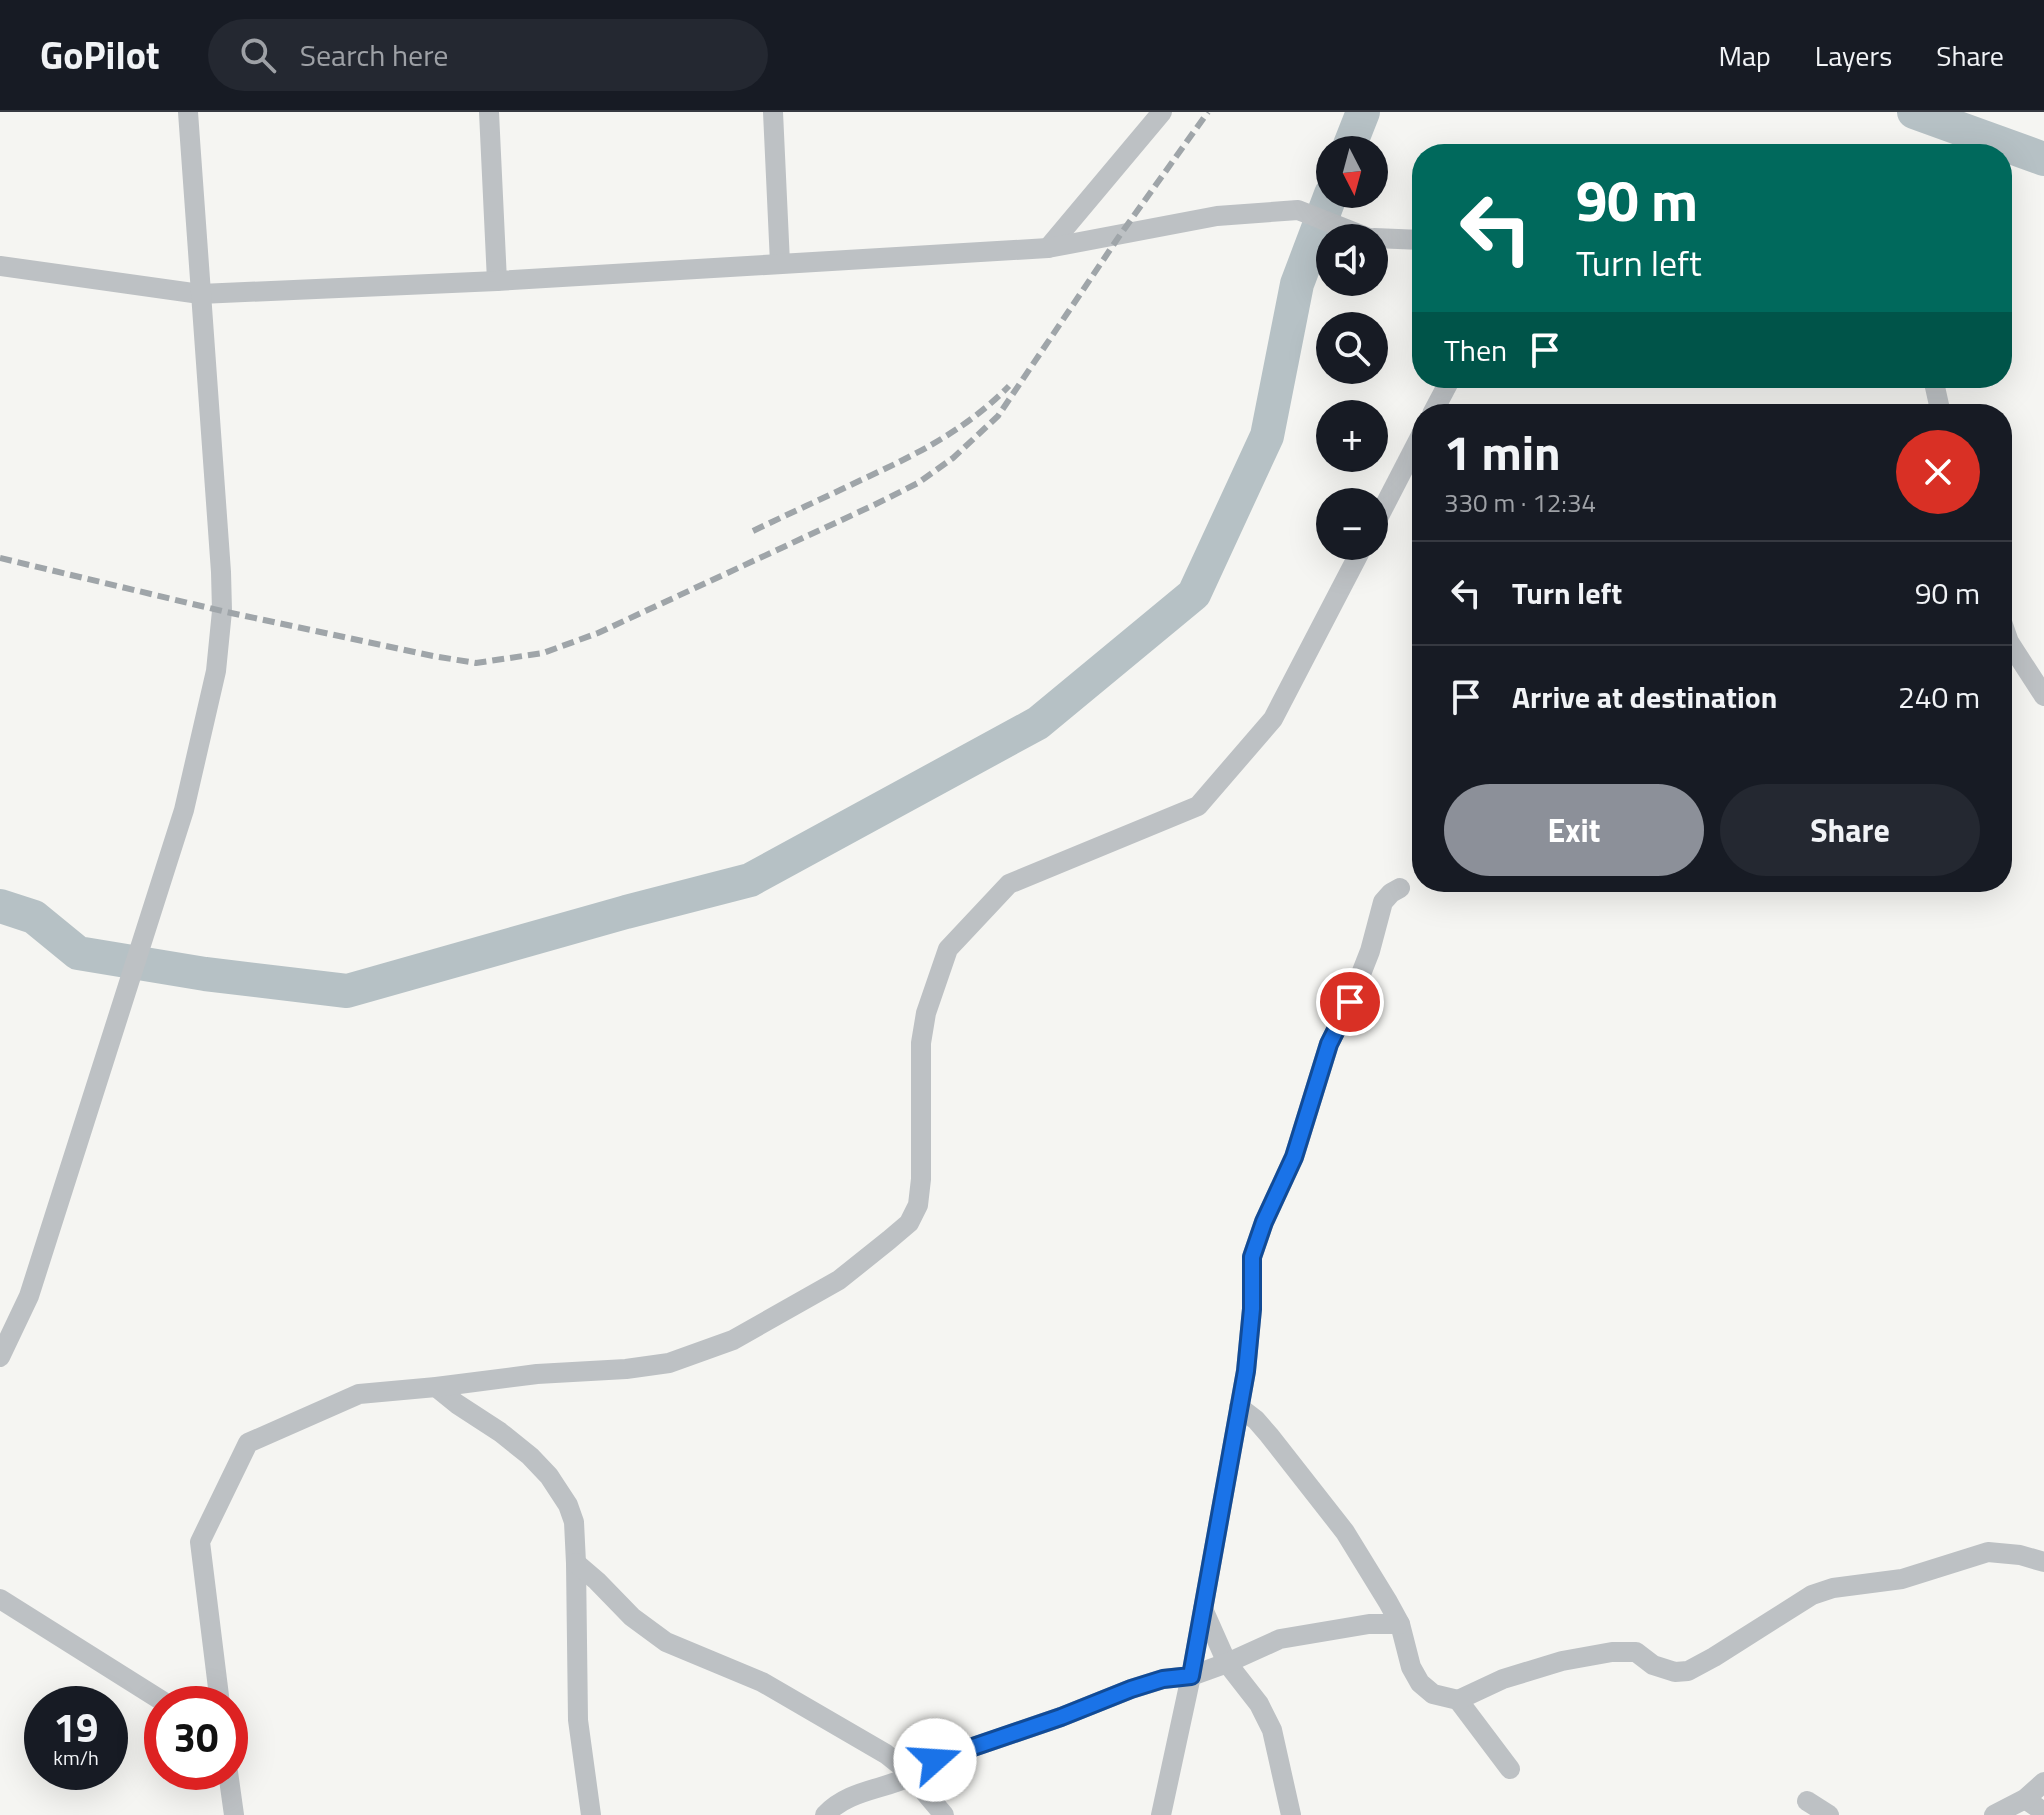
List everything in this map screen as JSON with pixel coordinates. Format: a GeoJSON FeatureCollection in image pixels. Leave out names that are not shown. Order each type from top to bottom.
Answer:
{"type":"FeatureCollection","features":[{"type":"Feature","properties":{"kind":"street"},"geometry":{"type":"LineString","coordinates":[[0,1357],[29,1296],[184,810],[216,671],[222,611],[221,572],[188,112]]}},
{"type":"Feature","properties":{"kind":"street"},"geometry":{"type":"LineString","coordinates":[[489,112],[497,281]]}},
{"type":"Feature","properties":{"kind":"street"},"geometry":{"type":"LineString","coordinates":[[773,112],[780,263]]}},
{"type":"Feature","properties":{"kind":"street"},"geometry":{"type":"LineString","coordinates":[[1048,248],[1162,112]]}},
{"type":"Feature","properties":{"kind":"street"},"geometry":{"type":"LineString","coordinates":[[0,266],[200,294],[497,281],[1048,248],[1217,216],[1298,210],[1335,224]]}},
{"type":"Feature","properties":{"kind":"street"},"geometry":{"type":"LineString","coordinates":[[1388,239],[1412,240]]}},
{"type":"Feature","properties":{"kind":"street"},"geometry":{"type":"LineString","coordinates":[[1388,499],[1412,452]]}},
{"type":"Feature","properties":{"kind":"street"},"geometry":{"type":"LineString","coordinates":[[218,1686],[200,1542],[248,1443],[359,1394],[669,1363],[733,1340],[839,1280],[909,1223],[918,1205],[921,1179],[921,1043],[926,1013],[948,949],[1009,884],[1198,806],[1273,719],[1356,560]]}},
{"type":"Feature","properties":{"kind":"street"},"geometry":{"type":"LineString","coordinates":[[2012,647],[2044,696]]}},
{"type":"Feature","properties":{"kind":"street"},"geometry":{"type":"LineString","coordinates":[[1161,1815],[1191,1676],[1246,1371],[1252,1309],[1252,1257],[1264,1222],[1294,1157],[1329,1044],[1370,951],[1383,902],[1400,888]]}},
{"type":"Feature","properties":{"kind":"street"},"geometry":{"type":"LineString","coordinates":[[436,1387],[530,1456],[549,1476],[568,1505],[574,1522],[576,1563],[578,1720],[591,1815]]}},
{"type":"Feature","properties":{"kind":"street"},"geometry":{"type":"LineString","coordinates":[[1239,1407],[1269,1435],[1345,1532],[1400,1624],[1411,1667],[1420,1683],[1433,1694],[1458,1700],[1503,1679],[1562,1661],[1612,1652],[1636,1652],[1653,1665],[1675,1672],[1688,1671],[1812,1595],[1833,1588],[1902,1579],[1988,1552],[2020,1555],[2044,1562]]}},
{"type":"Feature","properties":{"kind":"street"},"geometry":{"type":"LineString","coordinates":[[576,1563],[632,1617],[666,1642],[762,1682],[886,1754],[908,1773],[944,1815]]}},
{"type":"Feature","properties":{"kind":"street"},"geometry":{"type":"LineString","coordinates":[[0,1599],[144,1690]]}},
{"type":"Feature","properties":{"kind":"street"},"geometry":{"type":"LineString","coordinates":[[1203,1609],[1227,1663],[1259,1704],[1272,1730],[1291,1815]]}},
{"type":"Feature","properties":{"kind":"street"},"geometry":{"type":"LineString","coordinates":[[825,1815],[841,1801],[896,1784],[908,1773],[1131,1689],[1163,1679],[1191,1676],[1280,1639],[1357,1626],[1400,1624]]}},
{"type":"Feature","properties":{"kind":"street"},"geometry":{"type":"LineString","coordinates":[[1458,1700],[1510,1769]]}},
{"type":"Feature","properties":{"kind":"street"},"geometry":{"type":"LineString","coordinates":[[1994,1815],[2025,1799],[2044,1782]]}},
{"type":"Feature","properties":{"kind":"street"},"geometry":{"type":"LineString","coordinates":[[231,1790],[234,1815]]}},
{"type":"Feature","properties":{"kind":"street"},"geometry":{"type":"LineString","coordinates":[[2025,1799],[2044,1812]]}},
{"type":"Feature","properties":{"kind":"street"},"geometry":{"type":"LineString","coordinates":[[1807,1801],[1829,1815]]}},
{"type":"Feature","properties":{"kind":"waterway"},"geometry":{"type":"LineString","coordinates":[[1354,136],[1363,112]]}},
{"type":"Feature","properties":{"kind":"waterway"},"geometry":{"type":"LineString","coordinates":[[1914,112],[2003,144]]}},
{"type":"Feature","properties":{"kind":"waterway"},"geometry":{"type":"LineString","coordinates":[[2012,147],[2044,159]]}},
{"type":"Feature","properties":{"kind":"waterway"},"geometry":{"type":"LineString","coordinates":[[0,906],[34,917],[78,953],[205,974],[347,991],[750,880],[1038,723],[1194,594],[1267,436],[1297,284],[1326,208]]}},
{"type":"Feature","properties":{"kind":"railway"},"geometry":{"type":"LineString","coordinates":[[0,558],[222,611],[476,663],[543,653],[598,633],[874,505],[918,483],[953,458],[998,416],[1120,235],[1208,112]]}},
{"type":"Feature","properties":{"kind":"railway"},"geometry":{"type":"LineString","coordinates":[[753,531],[938,441],[975,416],[1009,386]]}},
{"type":"Feature","properties":{"kind":"route"},"geometry":{"type":"LineString","coordinates":[[935,1760],[1061,1717],[1131,1689],[1163,1679],[1191,1676],[1246,1371],[1252,1309],[1252,1257],[1264,1222],[1294,1157],[1329,1044],[1350,1002]]}}]}
